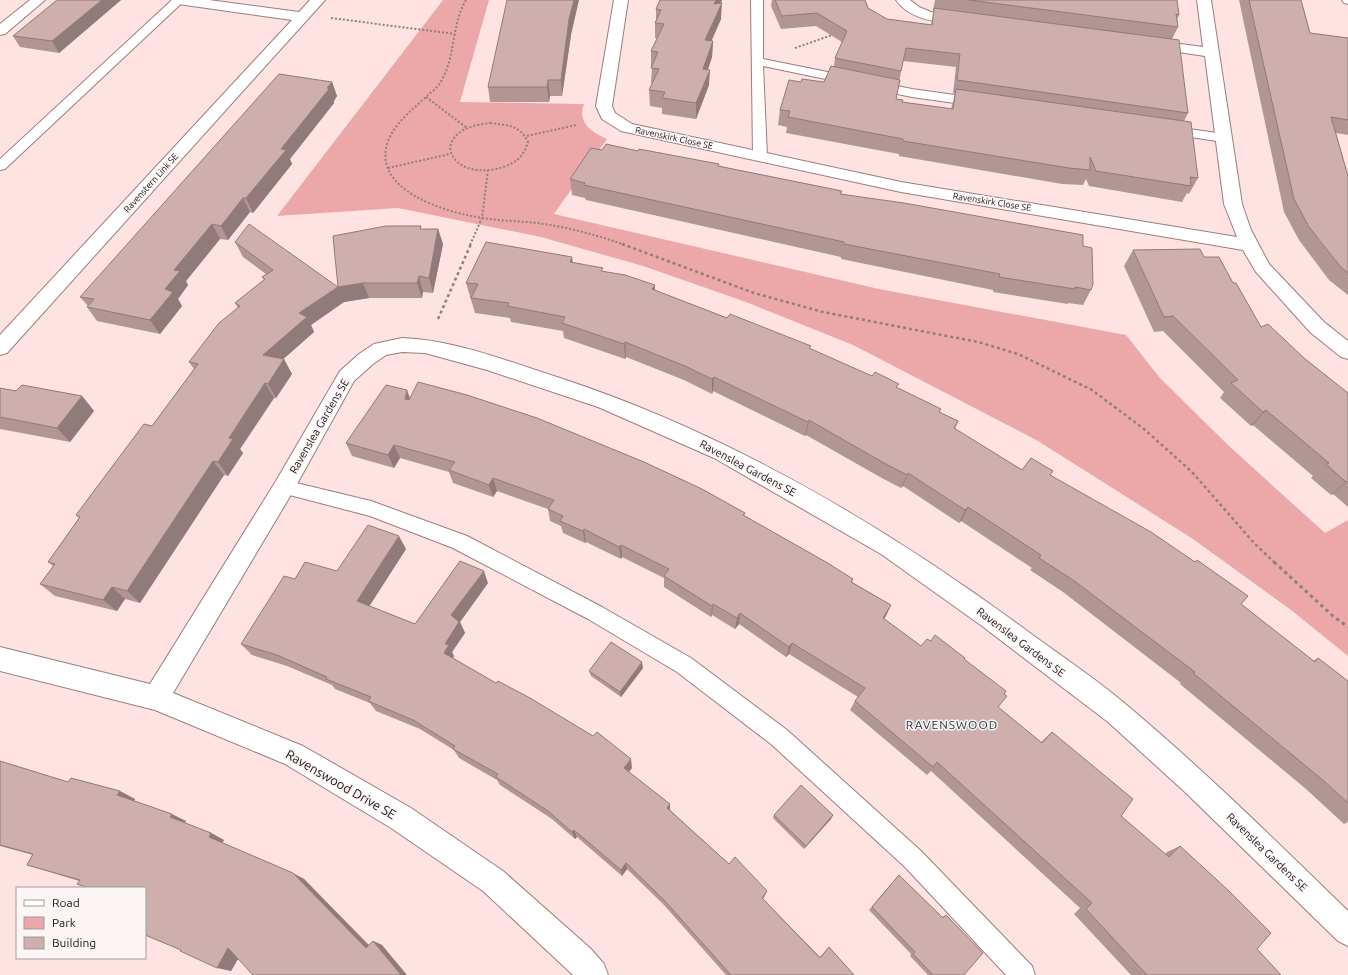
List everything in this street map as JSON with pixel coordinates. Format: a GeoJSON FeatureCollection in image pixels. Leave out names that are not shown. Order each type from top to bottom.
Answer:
{"type":"FeatureCollection","features":[{"type":"Feature","properties":{"kind":"street"},"geometry":{"type":"LineString","coordinates":[[0,31],[38,0]]}},
{"type":"Feature","properties":{"kind":"street"},"geometry":{"type":"LineString","coordinates":[[178,0],[303,17]]}},
{"type":"Feature","properties":{"kind":"street","name":"Ravenstern Link SE"},"geometry":{"type":"LineString","coordinates":[[0,348],[318,0]]}},
{"type":"Feature","properties":{"kind":"street","name":"Ravenskirk Close SE"},"geometry":{"type":"LineString","coordinates":[[621,0],[604,106],[608,116],[627,128],[901,187],[1250,246]]}},
{"type":"Feature","properties":{"kind":"street"},"geometry":{"type":"LineString","coordinates":[[903,0],[910,8],[931,16],[977,22]]}},
{"type":"Feature","properties":{"kind":"street"},"geometry":{"type":"LineString","coordinates":[[1204,0],[1233,204],[1242,230],[1262,268],[1318,327],[1348,352]]}},
{"type":"Feature","properties":{"kind":"street"},"geometry":{"type":"LineString","coordinates":[[1140,43],[1211,52]]}},
{"type":"Feature","properties":{"kind":"street","name":"Ravenslea Gardens SE"},"geometry":{"type":"LineString","coordinates":[[156,698],[284,486],[347,376],[366,358],[381,349],[402,345],[425,346],[489,363],[605,401],[722,452],[889,547],[984,614],[1117,713],[1196,784],[1348,930]]}},
{"type":"Feature","properties":{"kind":"street","name":"Ravenswood Drive SE"},"geometry":{"type":"LineString","coordinates":[[0,659],[156,698],[294,755],[401,818],[493,881],[580,960],[593,975]]}},
{"type":"Feature","properties":{"kind":"lane"},"geometry":{"type":"LineString","coordinates":[[0,166],[178,0]]}},
{"type":"Feature","properties":{"kind":"lane"},"geometry":{"type":"LineString","coordinates":[[757,0],[760,156]]}},
{"type":"Feature","properties":{"kind":"lane"},"geometry":{"type":"LineString","coordinates":[[757,61],[912,93],[990,104]]}},
{"type":"Feature","properties":{"kind":"lane"},"geometry":{"type":"LineString","coordinates":[[1154,128],[1224,138]]}},
{"type":"Feature","properties":{"kind":"lane"},"geometry":{"type":"LineString","coordinates":[[284,486],[371,509],[460,542],[595,614],[684,665],[779,737],[913,859],[1024,975]]}},
{"type":"Feature","properties":{"kind":"path"},"geometry":{"type":"LineString","coordinates":[[466,0],[461,8],[450,59],[440,84],[399,122],[388,142],[385,162],[394,180],[412,195],[436,206],[482,218],[538,222],[600,236],[693,269],[754,293],[823,312],[978,342],[1018,354],[1092,390],[1144,429],[1192,472],[1254,543],[1333,616],[1348,627]]}},
{"type":"Feature","properties":{"kind":"path"},"geometry":{"type":"LineString","coordinates":[[325,17],[455,34]]}},
{"type":"Feature","properties":{"kind":"path"},"geometry":{"type":"LineString","coordinates":[[757,61],[839,33]]}},
{"type":"Feature","properties":{"kind":"path"},"geometry":{"type":"LineString","coordinates":[[425,97],[467,128]]}},
{"type":"Feature","properties":{"kind":"path"},"geometry":{"type":"LineString","coordinates":[[502,123],[512,126],[527,136],[529,145],[525,154],[516,162],[503,168],[475,170],[455,161],[450,154],[452,140],[467,128],[478,124],[502,123]]}},
{"type":"Feature","properties":{"kind":"path"},"geometry":{"type":"LineString","coordinates":[[527,136],[576,125]]}},
{"type":"Feature","properties":{"kind":"path"},"geometry":{"type":"LineString","coordinates":[[388,168],[450,154]]}},
{"type":"Feature","properties":{"kind":"path"},"geometry":{"type":"LineString","coordinates":[[438,319],[482,218],[488,170]]}},
{"type":"Feature","properties":{"kind":"green space"},"geometry":{"type":"Polygon","coordinates":[[[443,0],[489,0],[460,102],[584,104],[582,116],[587,126],[607,139],[554,214],[879,289],[1126,335],[1160,378],[1229,446],[1325,533],[1348,520],[1348,656],[1291,610],[1193,539],[1038,441],[853,345],[746,302],[643,266],[541,237],[398,208],[277,216],[443,0]]]}},
{"type":"Feature","properties":{"kind":"building"},"geometry":{"type":"Polygon","coordinates":[[[57,0],[102,0],[52,41],[13,36],[57,0]]]}},
{"type":"Feature","properties":{"kind":"building"},"geometry":{"type":"Polygon","coordinates":[[[507,0],[574,0],[569,19],[561,80],[548,80],[547,87],[488,87],[507,0]]]}},
{"type":"Feature","properties":{"kind":"building"},"geometry":{"type":"Polygon","coordinates":[[[660,0],[716,0],[714,4],[722,3],[705,40],[713,41],[703,69],[710,70],[696,103],[662,98],[665,92],[649,90],[659,69],[651,68],[658,52],[651,51],[664,24],[655,23],[661,10],[656,9],[660,0]]]}},
{"type":"Feature","properties":{"kind":"building"},"geometry":{"type":"Polygon","coordinates":[[[775,0],[865,0],[868,8],[887,19],[932,25],[934,8],[1179,40],[1188,113],[957,80],[960,54],[906,48],[901,71],[835,58],[847,31],[817,13],[782,16],[775,0]]]}},
{"type":"Feature","properties":{"kind":"building"},"geometry":{"type":"Polygon","coordinates":[[[969,0],[1177,0],[1179,15],[1176,14],[1178,27],[969,0]]]}},
{"type":"Feature","properties":{"kind":"building"},"geometry":{"type":"Polygon","coordinates":[[[1249,0],[1301,0],[1310,33],[1348,38],[1348,120],[1331,117],[1348,176],[1348,273],[1340,266],[1309,227],[1294,199],[1249,0]]]}},
{"type":"Feature","properties":{"kind":"building"},"geometry":{"type":"Polygon","coordinates":[[[831,66],[900,80],[896,99],[903,100],[902,102],[953,109],[956,89],[1191,122],[1198,178],[1190,177],[1191,186],[1096,171],[1090,157],[1090,170],[1069,168],[903,141],[903,139],[788,117],[790,111],[780,110],[789,80],[801,82],[802,79],[824,82],[831,66]]]}},
{"type":"Feature","properties":{"kind":"building"},"geometry":{"type":"Polygon","coordinates":[[[279,74],[332,82],[327,88],[329,89],[281,149],[286,150],[246,198],[243,198],[221,226],[212,224],[174,270],[180,271],[165,289],[173,292],[150,320],[87,307],[94,299],[80,297],[279,74]]]}},
{"type":"Feature","properties":{"kind":"building"},"geometry":{"type":"Polygon","coordinates":[[[606,144],[638,151],[639,149],[719,164],[718,166],[842,191],[840,194],[904,203],[1083,235],[1083,246],[1092,248],[1093,284],[1091,290],[1075,287],[1075,289],[999,277],[1000,274],[844,244],[844,242],[584,185],[585,183],[570,179],[591,148],[602,150],[606,144]]]}},
{"type":"Feature","properties":{"kind":"building"},"geometry":{"type":"Polygon","coordinates":[[[249,224],[338,287],[299,313],[307,317],[263,355],[284,359],[268,384],[265,383],[229,438],[233,439],[218,462],[213,461],[127,591],[112,587],[103,600],[40,584],[55,564],[48,562],[80,517],[76,515],[144,424],[152,426],[198,364],[189,362],[219,323],[240,306],[235,303],[265,279],[262,277],[273,270],[235,242],[249,224]]]}},
{"type":"Feature","properties":{"kind":"building"},"geometry":{"type":"Polygon","coordinates":[[[386,226],[421,226],[420,229],[438,229],[429,278],[419,276],[417,283],[363,283],[338,287],[333,236],[386,226]]]}},
{"type":"Feature","properties":{"kind":"building"},"geometry":{"type":"Polygon","coordinates":[[[486,242],[572,257],[570,262],[603,268],[601,271],[625,275],[655,285],[652,289],[727,318],[730,314],[811,346],[809,348],[872,376],[875,372],[899,384],[896,387],[941,409],[939,412],[958,421],[954,428],[1022,470],[1031,458],[1053,471],[1050,475],[1151,532],[1195,562],[1197,560],[1248,596],[1241,604],[1315,662],[1318,658],[1348,681],[1348,803],[1324,781],[1193,673],[1195,672],[1073,580],[1039,558],[1041,555],[968,507],[965,510],[908,473],[907,475],[884,463],[809,420],[808,422],[714,377],[712,379],[685,366],[625,342],[624,344],[562,323],[565,317],[507,306],[509,303],[471,298],[478,284],[466,283],[486,242]]]}},
{"type":"Feature","properties":{"kind":"building"},"geometry":{"type":"Polygon","coordinates":[[[1200,249],[1204,257],[1219,257],[1233,283],[1236,283],[1261,327],[1268,324],[1304,358],[1348,393],[1348,481],[1346,482],[1326,464],[1329,463],[1266,410],[1263,412],[1231,383],[1238,380],[1173,316],[1164,317],[1133,250],[1200,249]]]}},
{"type":"Feature","properties":{"kind":"building"},"geometry":{"type":"Polygon","coordinates":[[[418,382],[467,395],[537,418],[644,462],[702,489],[745,513],[743,515],[826,562],[853,579],[851,582],[891,605],[883,618],[921,646],[927,639],[931,641],[935,635],[1006,691],[1004,694],[1007,696],[998,707],[1042,743],[1052,732],[1133,799],[1121,816],[1169,857],[1180,846],[1229,891],[1271,933],[1257,949],[1281,975],[1147,975],[1086,909],[1092,903],[937,762],[933,767],[855,701],[865,688],[792,643],[789,647],[740,613],[737,618],[713,604],[712,606],[664,576],[669,569],[621,545],[619,547],[584,529],[583,531],[560,521],[563,516],[548,509],[554,500],[493,478],[489,485],[449,470],[455,462],[394,445],[388,455],[346,443],[386,385],[407,390],[405,399],[409,400],[418,382]]]}},
{"type":"Feature","properties":{"kind":"building"},"geometry":{"type":"Polygon","coordinates":[[[22,385],[82,396],[57,428],[0,417],[0,388],[16,391],[22,385]]]}},
{"type":"Feature","properties":{"kind":"building"},"geometry":{"type":"Polygon","coordinates":[[[368,525],[399,536],[357,601],[415,624],[460,561],[484,571],[451,615],[459,622],[445,644],[449,645],[444,653],[496,683],[498,681],[530,698],[593,736],[597,732],[631,759],[624,768],[670,804],[667,808],[729,864],[735,857],[767,891],[762,898],[820,958],[829,947],[854,975],[731,975],[664,900],[626,863],[621,870],[574,830],[572,832],[548,811],[496,777],[498,774],[453,749],[455,746],[413,720],[368,701],[371,697],[326,679],[327,677],[277,655],[241,644],[284,576],[295,579],[305,562],[337,571],[368,525]]]}},
{"type":"Feature","properties":{"kind":"building"},"geometry":{"type":"Polygon","coordinates":[[[611,642],[642,662],[620,692],[589,671],[611,642]]]}},
{"type":"Feature","properties":{"kind":"building"},"geometry":{"type":"Polygon","coordinates":[[[0,761],[68,782],[71,778],[120,791],[117,795],[172,814],[170,817],[211,833],[209,837],[293,873],[366,948],[373,941],[401,975],[253,975],[228,948],[217,968],[180,951],[181,950],[146,935],[146,887],[85,887],[77,884],[80,880],[27,865],[33,854],[0,845],[0,761]]]}},
{"type":"Feature","properties":{"kind":"building"},"geometry":{"type":"Polygon","coordinates":[[[801,785],[833,815],[806,846],[774,815],[801,785]]]}},
{"type":"Feature","properties":{"kind":"building"},"geometry":{"type":"Polygon","coordinates":[[[899,875],[943,918],[946,915],[983,953],[964,975],[933,975],[913,954],[915,952],[872,907],[899,875]]]}},
{"type":"Feature","properties":{"kind":"district","name":"RAVENSWOOD"},"geometry":{"type":"Point","coordinates":[952,724]}}]}
